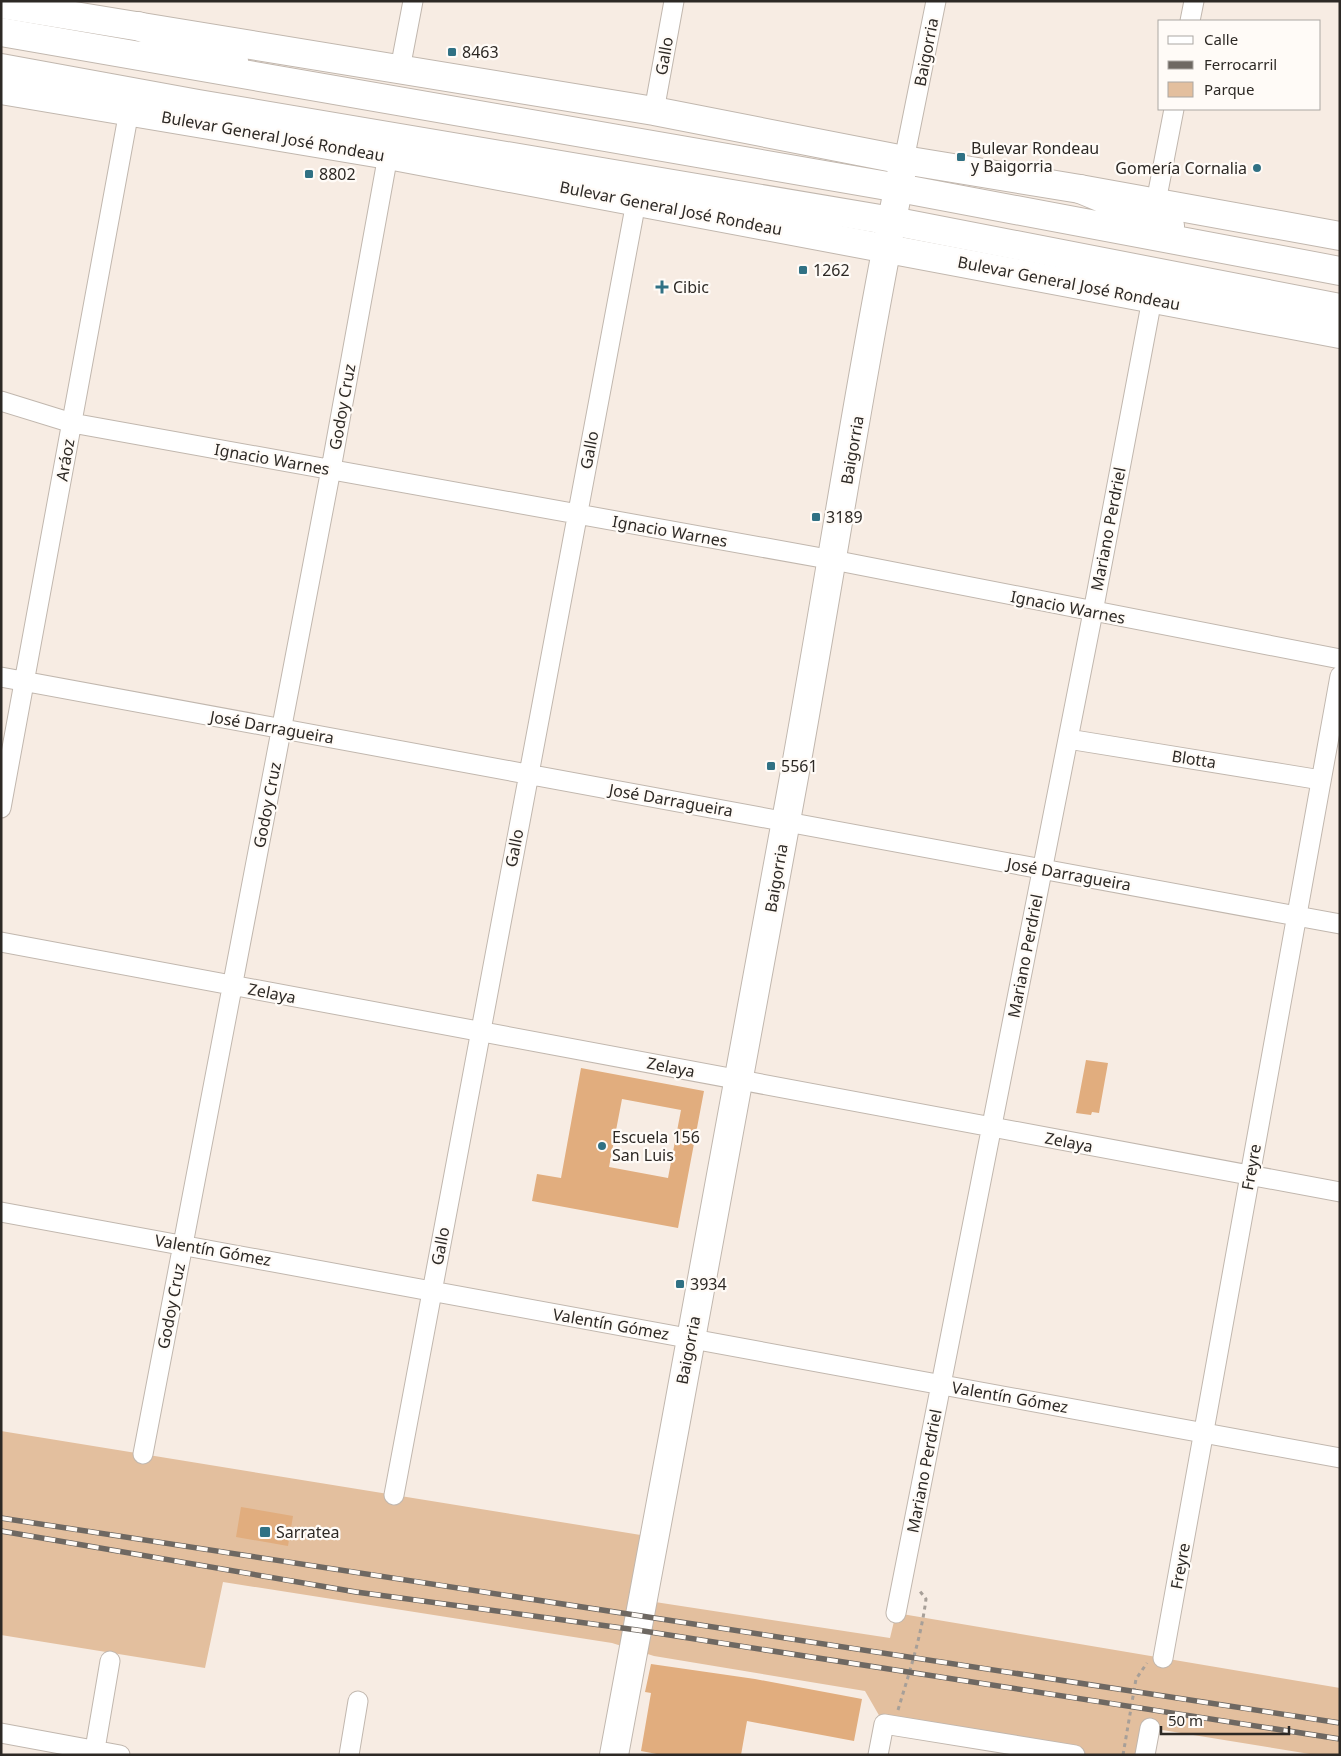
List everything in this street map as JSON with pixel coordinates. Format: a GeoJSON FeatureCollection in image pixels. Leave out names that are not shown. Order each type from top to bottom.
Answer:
{"type":"FeatureCollection","features":[{"type":"Feature","properties":{"kind":"main road"},"geometry":{"type":"LineString","coordinates":[[14,4],[654,111],[904,160],[1156,202],[1340,236]]}},
{"type":"Feature","properties":{"kind":"main road"},"geometry":{"type":"LineString","coordinates":[[138,26],[304,86]]}},
{"type":"Feature","properties":{"kind":"main road"},"geometry":{"type":"LineString","coordinates":[[3,38],[304,86],[899,188],[1220,246],[1340,271]]}},
{"type":"Feature","properties":{"kind":"main road","name":"Bulevar General José Rondeau"},"geometry":{"type":"LineString","coordinates":[[1,68],[189,103],[892,221],[1340,308]]}},
{"type":"Feature","properties":{"kind":"main road","name":"Bulevar General José Rondeau"},"geometry":{"type":"LineString","coordinates":[[1,90],[388,155],[1340,334]]}},
{"type":"Feature","properties":{"kind":"main road","name":"Baigorria"},"geometry":{"type":"LineString","coordinates":[[614,1755],[690,1338],[740,1080],[833,560],[886,249],[904,160]]}},
{"type":"Feature","properties":{"kind":"main road"},"geometry":{"type":"LineString","coordinates":[[554,164],[591,193]]}},
{"type":"Feature","properties":{"kind":"main road"},"geometry":{"type":"LineString","coordinates":[[1080,189],[1220,246]]}},
{"type":"Feature","properties":{"kind":"street"},"geometry":{"type":"LineString","coordinates":[[400,69],[413,1]]}},
{"type":"Feature","properties":{"kind":"street","name":"Gallo"},"geometry":{"type":"LineString","coordinates":[[654,111],[674,1]]}},
{"type":"Feature","properties":{"kind":"street","name":"Baigorria"},"geometry":{"type":"LineString","coordinates":[[904,160],[936,1]]}},
{"type":"Feature","properties":{"kind":"street"},"geometry":{"type":"LineString","coordinates":[[1190,20],[1194,1]]}},
{"type":"Feature","properties":{"kind":"street"},"geometry":{"type":"LineString","coordinates":[[3,38],[14,4]]}},
{"type":"Feature","properties":{"kind":"street"},"geometry":{"type":"LineString","coordinates":[[1156,202],[1174,110]]}},
{"type":"Feature","properties":{"kind":"street","name":"Aráoz"},"geometry":{"type":"LineString","coordinates":[[1,808],[129,111]]}},
{"type":"Feature","properties":{"kind":"street","name":"Godoy Cruz"},"geometry":{"type":"LineString","coordinates":[[143,1454],[282,729],[388,155]]}},
{"type":"Feature","properties":{"kind":"street","name":"Gallo"},"geometry":{"type":"LineString","coordinates":[[394,1495],[636,202]]}},
{"type":"Feature","properties":{"kind":"street","name":"Mariano Perdriel"},"geometry":{"type":"LineString","coordinates":[[896,1613],[1093,612],[1152,299]]}},
{"type":"Feature","properties":{"kind":"street","name":"Ignacio Warnes"},"geometry":{"type":"LineString","coordinates":[[1,401],[72,423],[833,560],[1340,659]]}},
{"type":"Feature","properties":{"kind":"street","name":"Freyre"},"geometry":{"type":"LineString","coordinates":[[1165,1650],[1340,676]]}},
{"type":"Feature","properties":{"kind":"street","name":"José Darragueira"},"geometry":{"type":"LineString","coordinates":[[1,677],[1340,924]]}},
{"type":"Feature","properties":{"kind":"street","name":"Blotta"},"geometry":{"type":"LineString","coordinates":[[1068,739],[1321,780]]}},
{"type":"Feature","properties":{"kind":"street","name":"Zelaya"},"geometry":{"type":"LineString","coordinates":[[1,942],[1340,1192]]}},
{"type":"Feature","properties":{"kind":"street","name":"Valentín Gómez"},"geometry":{"type":"LineString","coordinates":[[1,1212],[1340,1458]]}},
{"type":"Feature","properties":{"kind":"street"},"geometry":{"type":"LineString","coordinates":[[94,1752],[110,1661]]}},
{"type":"Feature","properties":{"kind":"street"},"geometry":{"type":"LineString","coordinates":[[349,1755],[358,1701]]}},
{"type":"Feature","properties":{"kind":"street"},"geometry":{"type":"LineString","coordinates":[[878,1755],[884,1724],[1075,1755]]}},
{"type":"Feature","properties":{"kind":"street"},"geometry":{"type":"LineString","coordinates":[[1145,1755],[1150,1728]]}},
{"type":"Feature","properties":{"kind":"street"},"geometry":{"type":"LineString","coordinates":[[1,1733],[94,1752],[120,1755]]}},
{"type":"Feature","properties":{"kind":"path"},"geometry":{"type":"LineString","coordinates":[[884,1724],[898,1711],[915,1657],[926,1599],[920,1591],[901,1587]]}},
{"type":"Feature","properties":{"kind":"path"},"geometry":{"type":"LineString","coordinates":[[1123,1755],[1136,1679],[1147,1663],[1151,1641],[1165,1650]]}},
{"type":"Feature","properties":{"kind":"green space"},"geometry":{"type":"Polygon","coordinates":[[[1,1431],[653,1537],[642,1600],[890,1638],[896,1613],[1340,1688],[1340,1755],[1316,1755],[1150,1728],[1145,1755],[1075,1755],[884,1724],[865,1691],[654,1656],[612,1643],[223,1582],[205,1668],[1,1635],[1,1431]]]}},
{"type":"Feature","properties":{"kind":"building"},"geometry":{"type":"Polygon","coordinates":[[[1086,1060],[1108,1063],[1099,1113],[1092,1112],[1091,1115],[1076,1113],[1086,1060]]]}},
{"type":"Feature","properties":{"kind":"building","name":"Escuela 156 San Luis"},"geometry":{"type":"Polygon","coordinates":[[[581,1068],[704,1091],[678,1228],[532,1201],[537,1174],[561,1178],[581,1068]],[[622,1099],[609,1167],[668,1178],[681,1110],[622,1099]]]}},
{"type":"Feature","properties":{"kind":"building"},"geometry":{"type":"Polygon","coordinates":[[[241,1507],[293,1516],[288,1546],[236,1537],[241,1507]]]}},
{"type":"Feature","properties":{"kind":"building"},"geometry":{"type":"Polygon","coordinates":[[[651,1664],[755,1679],[862,1699],[854,1741],[747,1721],[741,1755],[662,1755],[641,1751],[651,1693],[645,1692],[651,1664]]]}},
{"type":"Feature","properties":{"kind":"railway"},"geometry":{"type":"LineString","coordinates":[[1,1518],[1340,1723]]}},
{"type":"Feature","properties":{"kind":"railway"},"geometry":{"type":"LineString","coordinates":[[1,1531],[356,1592],[637,1630],[1340,1739]]}},
{"type":"Feature","properties":{"kind":"place","name":"8463"},"geometry":{"type":"Point","coordinates":[452,52]}},
{"type":"Feature","properties":{"kind":"place","name":"Bulevar Rondeau y Baigorria"},"geometry":{"type":"Point","coordinates":[961,157]}},
{"type":"Feature","properties":{"kind":"place","name":"Gomería Cornalia"},"geometry":{"type":"Point","coordinates":[1257,168]}},
{"type":"Feature","properties":{"kind":"place","name":"8802"},"geometry":{"type":"Point","coordinates":[309,174]}},
{"type":"Feature","properties":{"kind":"place","name":"1262"},"geometry":{"type":"Point","coordinates":[803,270]}},
{"type":"Feature","properties":{"kind":"place","name":"Cibic"},"geometry":{"type":"Point","coordinates":[662,287]}},
{"type":"Feature","properties":{"kind":"place","name":"3189"},"geometry":{"type":"Point","coordinates":[816,517]}},
{"type":"Feature","properties":{"kind":"place","name":"5561"},"geometry":{"type":"Point","coordinates":[771,766]}},
{"type":"Feature","properties":{"kind":"place","name":"Escuela 156 San Luis"},"geometry":{"type":"Point","coordinates":[602,1146]}},
{"type":"Feature","properties":{"kind":"place","name":"3934"},"geometry":{"type":"Point","coordinates":[680,1284]}},
{"type":"Feature","properties":{"kind":"place","name":"Sarratea"},"geometry":{"type":"Point","coordinates":[265,1532]}}]}
